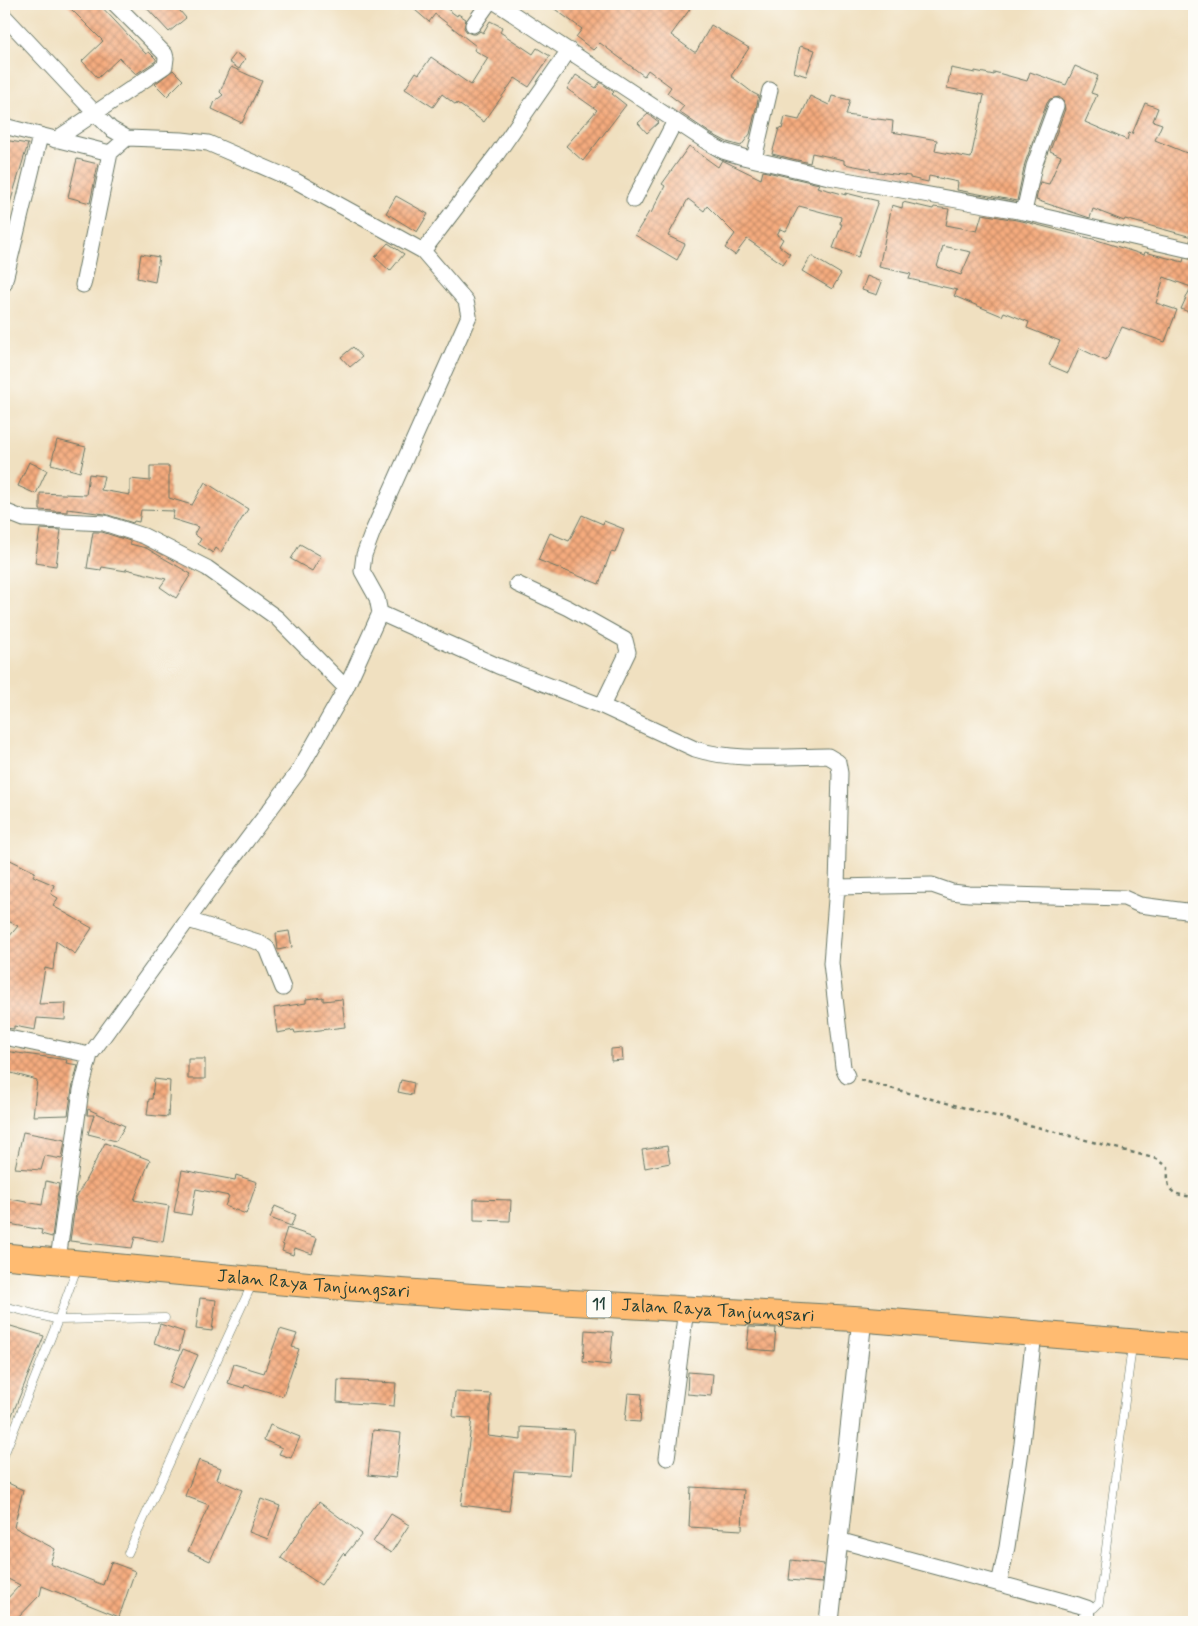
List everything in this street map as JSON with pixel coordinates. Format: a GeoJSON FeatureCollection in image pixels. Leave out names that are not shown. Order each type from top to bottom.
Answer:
{"type":"FeatureCollection","features":[{"type":"Feature","properties":{"kind":"highway","name":"Jalan Raya Tanjungsari"},"geometry":{"type":"LineString","coordinates":[[4,1256],[362,1289],[862,1318],[1194,1347]]}},
{"type":"Feature","properties":{"kind":"street"},"geometry":{"type":"LineString","coordinates":[[4,284],[47,138],[94,112],[165,66],[165,54],[114,4]]}},
{"type":"Feature","properties":{"kind":"street"},"geometry":{"type":"LineString","coordinates":[[474,25],[488,4]]}},
{"type":"Feature","properties":{"kind":"street"},"geometry":{"type":"LineString","coordinates":[[498,4],[519,9],[568,50],[723,151],[829,177],[1024,212],[1194,251]]}},
{"type":"Feature","properties":{"kind":"street"},"geometry":{"type":"LineString","coordinates":[[4,16],[111,128],[127,138],[208,143],[294,180],[423,251],[466,301],[469,316],[364,555],[362,571],[377,598],[380,613],[346,688],[298,772],[90,1055],[82,1090],[68,1262]]}},
{"type":"Feature","properties":{"kind":"street"},"geometry":{"type":"LineString","coordinates":[[423,251],[497,154],[568,50]]}},
{"type":"Feature","properties":{"kind":"street"},"geometry":{"type":"LineString","coordinates":[[754,159],[770,90]]}},
{"type":"Feature","properties":{"kind":"street"},"geometry":{"type":"LineString","coordinates":[[1024,212],[1034,166],[1056,106]]}},
{"type":"Feature","properties":{"kind":"street"},"geometry":{"type":"LineString","coordinates":[[634,200],[675,121]]}},
{"type":"Feature","properties":{"kind":"street"},"geometry":{"type":"LineString","coordinates":[[4,126],[110,153]]}},
{"type":"Feature","properties":{"kind":"street"},"geometry":{"type":"LineString","coordinates":[[83,285],[110,153],[127,138]]}},
{"type":"Feature","properties":{"kind":"street"},"geometry":{"type":"LineString","coordinates":[[4,511],[24,518],[104,523],[152,540],[207,568],[278,618],[346,688]]}},
{"type":"Feature","properties":{"kind":"street"},"geometry":{"type":"LineString","coordinates":[[517,584],[568,608],[625,640],[628,652],[602,706]]}},
{"type":"Feature","properties":{"kind":"street"},"geometry":{"type":"LineString","coordinates":[[380,613],[498,666],[602,706],[695,749],[737,757],[828,756],[836,759],[839,764],[840,773],[837,887],[831,963],[843,1067],[847,1076]]}},
{"type":"Feature","properties":{"kind":"street"},"geometry":{"type":"LineString","coordinates":[[837,887],[932,885],[952,892],[969,894],[1124,898],[1140,905],[1194,912]]}},
{"type":"Feature","properties":{"kind":"street"},"geometry":{"type":"LineString","coordinates":[[188,920],[258,942],[267,948],[283,988]]}},
{"type":"Feature","properties":{"kind":"street"},"geometry":{"type":"LineString","coordinates":[[4,1038],[90,1055]]}},
{"type":"Feature","properties":{"kind":"street"},"geometry":{"type":"LineString","coordinates":[[667,1458],[686,1309]]}},
{"type":"Feature","properties":{"kind":"street"},"geometry":{"type":"LineString","coordinates":[[829,1622],[862,1318]]}},
{"type":"Feature","properties":{"kind":"street"},"geometry":{"type":"LineString","coordinates":[[999,1584],[1007,1547],[1022,1444],[1034,1333]]}},
{"type":"Feature","properties":{"kind":"street"},"geometry":{"type":"LineString","coordinates":[[838,1540],[999,1584],[1086,1615]]}},
{"type":"Feature","properties":{"kind":"lane"},"geometry":{"type":"LineString","coordinates":[[4,1455],[58,1320],[68,1262]]}},
{"type":"Feature","properties":{"kind":"lane"},"geometry":{"type":"LineString","coordinates":[[128,1553],[254,1279]]}},
{"type":"Feature","properties":{"kind":"lane"},"geometry":{"type":"LineString","coordinates":[[4,1306],[58,1320],[165,1318]]}},
{"type":"Feature","properties":{"kind":"lane"},"geometry":{"type":"LineString","coordinates":[[1086,1615],[1099,1603],[1133,1342]]}},
{"type":"Feature","properties":{"kind":"path"},"geometry":{"type":"LineString","coordinates":[[847,1076],[1157,1159],[1168,1167],[1167,1186],[1172,1193],[1194,1197]]}},
{"type":"Feature","properties":{"kind":"building"},"geometry":{"type":"Polygon","coordinates":[[[66,4],[99,4],[146,54],[149,52],[156,61],[136,74],[119,58],[98,78],[82,61],[103,41],[66,4]]]}},
{"type":"Feature","properties":{"kind":"building"},"geometry":{"type":"Polygon","coordinates":[[[143,4],[174,4],[186,18],[169,32],[143,4]]]}},
{"type":"Feature","properties":{"kind":"building"},"geometry":{"type":"Polygon","coordinates":[[[420,4],[443,4],[457,16],[458,14],[466,19],[464,28],[472,34],[480,31],[483,33],[490,21],[502,27],[500,32],[533,54],[537,48],[550,56],[529,87],[515,78],[484,122],[442,94],[433,107],[405,89],[416,72],[419,74],[431,57],[471,85],[488,58],[474,50],[476,46],[435,14],[429,22],[415,10],[420,4]]]}},
{"type":"Feature","properties":{"kind":"building"},"geometry":{"type":"Polygon","coordinates":[[[548,4],[683,4],[690,9],[671,35],[694,52],[696,52],[711,25],[749,48],[731,76],[759,96],[750,134],[741,146],[727,142],[710,133],[679,112],[684,106],[667,93],[671,87],[648,70],[644,76],[600,43],[593,50],[576,37],[582,29],[548,4]]]}},
{"type":"Feature","properties":{"kind":"building"},"geometry":{"type":"Polygon","coordinates":[[[800,46],[815,50],[806,76],[794,72],[800,46]]]}},
{"type":"Feature","properties":{"kind":"building"},"geometry":{"type":"Polygon","coordinates":[[[236,53],[245,59],[239,69],[229,62],[236,53]]]}},
{"type":"Feature","properties":{"kind":"building"},"geometry":{"type":"Polygon","coordinates":[[[1075,66],[1098,76],[1091,93],[1097,95],[1085,122],[1127,140],[1129,133],[1132,134],[1145,103],[1158,108],[1153,121],[1162,124],[1155,140],[1194,156],[1194,241],[1190,241],[1192,237],[1125,219],[1124,221],[1093,209],[1090,218],[1036,200],[1040,182],[1049,184],[1061,156],[1050,151],[1065,109],[1063,100],[1059,97],[1050,99],[1047,103],[1025,163],[1017,201],[957,190],[958,182],[929,176],[928,182],[910,178],[910,176],[870,171],[871,169],[844,164],[844,160],[812,153],[810,163],[772,154],[779,128],[782,129],[785,117],[799,120],[810,96],[829,105],[832,96],[850,100],[846,115],[893,121],[892,132],[937,140],[935,151],[971,158],[984,95],[947,88],[951,68],[994,75],[994,72],[1027,81],[1030,72],[1066,85],[1075,66]]]}},
{"type":"Feature","properties":{"kind":"building"},"geometry":{"type":"Polygon","coordinates":[[[231,67],[262,81],[242,123],[212,109],[215,101],[223,95],[220,92],[231,67]]]}},
{"type":"Feature","properties":{"kind":"building"},"geometry":{"type":"Polygon","coordinates":[[[173,70],[183,80],[167,96],[155,84],[173,70]]]}},
{"type":"Feature","properties":{"kind":"building"},"geometry":{"type":"Polygon","coordinates":[[[576,75],[596,88],[600,82],[614,92],[612,94],[626,105],[583,161],[566,146],[597,110],[567,89],[576,75]]]}},
{"type":"Feature","properties":{"kind":"building"},"geometry":{"type":"Polygon","coordinates":[[[648,114],[659,122],[647,133],[638,123],[648,114]]]}},
{"type":"Feature","properties":{"kind":"building"},"geometry":{"type":"Polygon","coordinates":[[[4,140],[28,144],[7,213],[4,213],[4,140]]]}},
{"type":"Feature","properties":{"kind":"building"},"geometry":{"type":"Polygon","coordinates":[[[689,146],[718,167],[722,160],[761,179],[763,171],[819,184],[817,187],[846,195],[846,193],[878,201],[858,257],[833,248],[842,224],[840,224],[841,217],[799,206],[786,231],[780,229],[777,235],[783,239],[779,246],[790,254],[783,264],[747,239],[735,255],[725,248],[735,234],[707,206],[704,211],[688,199],[668,236],[685,244],[677,260],[635,235],[649,212],[651,213],[665,186],[662,184],[689,146]]]}},
{"type":"Feature","properties":{"kind":"building"},"geometry":{"type":"Polygon","coordinates":[[[77,159],[98,164],[90,203],[68,197],[77,159]]]}},
{"type":"Feature","properties":{"kind":"building"},"geometry":{"type":"Polygon","coordinates":[[[396,196],[428,214],[417,232],[386,213],[396,196]]]}},
{"type":"Feature","properties":{"kind":"building"},"geometry":{"type":"Polygon","coordinates":[[[903,202],[933,209],[934,207],[949,209],[946,225],[977,231],[982,214],[1022,221],[1097,240],[1144,255],[1145,252],[1183,262],[1184,258],[1194,260],[1194,314],[1181,309],[1191,287],[1164,277],[1156,303],[1177,310],[1165,342],[1122,327],[1106,361],[1079,348],[1068,373],[1049,365],[1060,341],[1027,328],[1029,322],[1004,312],[1002,316],[954,296],[957,290],[909,279],[911,274],[879,267],[892,205],[902,208],[903,202]],[[943,246],[937,267],[961,275],[971,252],[943,246]]]}},
{"type":"Feature","properties":{"kind":"building"},"geometry":{"type":"Polygon","coordinates":[[[388,243],[404,254],[390,271],[375,257],[388,243]]]}},
{"type":"Feature","properties":{"kind":"building"},"geometry":{"type":"Polygon","coordinates":[[[141,254],[159,257],[155,282],[137,278],[141,254]]]}},
{"type":"Feature","properties":{"kind":"building"},"geometry":{"type":"Polygon","coordinates":[[[811,256],[841,274],[832,289],[802,271],[811,256]]]}},
{"type":"Feature","properties":{"kind":"building"},"geometry":{"type":"Polygon","coordinates":[[[867,276],[882,282],[877,295],[862,290],[867,276]]]}},
{"type":"Feature","properties":{"kind":"building"},"geometry":{"type":"Polygon","coordinates":[[[353,347],[362,357],[350,367],[341,357],[353,347]]]}},
{"type":"Feature","properties":{"kind":"building"},"geometry":{"type":"Polygon","coordinates":[[[57,440],[86,447],[80,472],[51,464],[57,440]]]}},
{"type":"Feature","properties":{"kind":"building"},"geometry":{"type":"Polygon","coordinates":[[[29,462],[47,470],[36,494],[18,486],[29,462]]]}},
{"type":"Feature","properties":{"kind":"building"},"geometry":{"type":"Polygon","coordinates":[[[150,466],[169,466],[169,498],[192,505],[205,482],[248,509],[221,552],[216,548],[213,553],[198,544],[201,539],[194,534],[198,527],[172,519],[174,511],[141,510],[139,522],[134,521],[133,523],[105,514],[67,509],[67,512],[40,510],[40,493],[86,495],[89,474],[104,476],[101,490],[130,495],[130,479],[150,481],[150,466]]]}},
{"type":"Feature","properties":{"kind":"building"},"geometry":{"type":"Polygon","coordinates":[[[582,515],[603,524],[604,521],[624,529],[615,553],[611,552],[599,584],[538,560],[550,533],[569,541],[582,515]]]}},
{"type":"Feature","properties":{"kind":"building"},"geometry":{"type":"Polygon","coordinates":[[[40,529],[61,530],[56,566],[35,563],[40,529]]]}},
{"type":"Feature","properties":{"kind":"building"},"geometry":{"type":"Polygon","coordinates":[[[93,532],[102,532],[130,541],[130,544],[146,548],[191,574],[176,598],[160,587],[166,579],[126,569],[126,571],[102,567],[101,570],[87,568],[93,532]]]}},
{"type":"Feature","properties":{"kind":"building"},"geometry":{"type":"Polygon","coordinates":[[[300,544],[321,556],[312,571],[291,559],[300,544]]]}},
{"type":"Feature","properties":{"kind":"building"},"geometry":{"type":"Polygon","coordinates":[[[4,857],[35,872],[33,876],[54,885],[51,894],[58,898],[53,906],[92,928],[75,954],[56,941],[53,970],[45,968],[39,1004],[66,1003],[65,1020],[37,1018],[35,1030],[14,1026],[14,1029],[4,1028],[4,943],[18,926],[4,919],[4,857]]]}},
{"type":"Feature","properties":{"kind":"building"},"geometry":{"type":"Polygon","coordinates":[[[289,931],[292,947],[278,950],[276,933],[289,931]]]}},
{"type":"Feature","properties":{"kind":"building"},"geometry":{"type":"Polygon","coordinates":[[[323,997],[323,1001],[342,999],[345,1027],[295,1033],[294,1030],[277,1033],[274,1008],[306,1003],[306,999],[323,997]]]}},
{"type":"Feature","properties":{"kind":"building"},"geometry":{"type":"Polygon","coordinates":[[[622,1048],[623,1060],[611,1061],[611,1049],[622,1048]]]}},
{"type":"Feature","properties":{"kind":"building"},"geometry":{"type":"Polygon","coordinates":[[[4,1051],[67,1060],[66,1063],[78,1065],[68,1115],[33,1116],[37,1080],[4,1071],[4,1051]]]}},
{"type":"Feature","properties":{"kind":"building"},"geometry":{"type":"Polygon","coordinates":[[[188,1059],[205,1059],[205,1079],[188,1079],[188,1059]]]}},
{"type":"Feature","properties":{"kind":"building"},"geometry":{"type":"Polygon","coordinates":[[[154,1079],[170,1081],[168,1117],[147,1115],[149,1099],[152,1099],[154,1079]]]}},
{"type":"Feature","properties":{"kind":"building"},"geometry":{"type":"Polygon","coordinates":[[[401,1080],[414,1083],[412,1095],[398,1092],[401,1080]]]}},
{"type":"Feature","properties":{"kind":"building"},"geometry":{"type":"Polygon","coordinates":[[[88,1109],[125,1126],[116,1141],[88,1134],[94,1115],[87,1115],[88,1109]]]}},
{"type":"Feature","properties":{"kind":"building"},"geometry":{"type":"Polygon","coordinates":[[[23,1132],[65,1140],[62,1159],[45,1156],[41,1170],[15,1168],[23,1132]]]}},
{"type":"Feature","properties":{"kind":"building"},"geometry":{"type":"Polygon","coordinates":[[[105,1143],[150,1160],[134,1200],[169,1206],[163,1242],[135,1237],[132,1248],[70,1241],[76,1198],[105,1143]]]}},
{"type":"Feature","properties":{"kind":"building"},"geometry":{"type":"Polygon","coordinates":[[[667,1146],[670,1163],[645,1168],[642,1150],[667,1146]]]}},
{"type":"Feature","properties":{"kind":"building"},"geometry":{"type":"Polygon","coordinates":[[[182,1170],[235,1180],[236,1175],[257,1182],[246,1214],[225,1206],[229,1196],[196,1189],[191,1215],[174,1212],[182,1170]]]}},
{"type":"Feature","properties":{"kind":"building"},"geometry":{"type":"Polygon","coordinates":[[[46,1181],[59,1184],[52,1237],[41,1234],[42,1230],[4,1223],[5,1198],[42,1205],[46,1181]]]}},
{"type":"Feature","properties":{"kind":"building"},"geometry":{"type":"Polygon","coordinates":[[[474,1199],[511,1200],[510,1221],[474,1220],[474,1199]]]}},
{"type":"Feature","properties":{"kind":"building"},"geometry":{"type":"Polygon","coordinates":[[[275,1206],[296,1215],[291,1226],[270,1218],[275,1206]]]}},
{"type":"Feature","properties":{"kind":"building"},"geometry":{"type":"Polygon","coordinates":[[[287,1228],[317,1238],[312,1254],[295,1248],[293,1255],[282,1251],[287,1228]]]}},
{"type":"Feature","properties":{"kind":"building"},"geometry":{"type":"Polygon","coordinates":[[[200,1298],[216,1300],[212,1331],[196,1329],[200,1298]]]}},
{"type":"Feature","properties":{"kind":"building"},"geometry":{"type":"Polygon","coordinates":[[[4,1324],[44,1336],[4,1435],[4,1324]]]}},
{"type":"Feature","properties":{"kind":"building"},"geometry":{"type":"Polygon","coordinates":[[[160,1324],[184,1332],[179,1351],[154,1343],[160,1324]]]}},
{"type":"Feature","properties":{"kind":"building"},"geometry":{"type":"Polygon","coordinates":[[[749,1327],[776,1328],[774,1351],[747,1349],[749,1327]]]}},
{"type":"Feature","properties":{"kind":"building"},"geometry":{"type":"Polygon","coordinates":[[[280,1329],[297,1334],[292,1347],[299,1349],[283,1396],[245,1385],[244,1388],[228,1383],[234,1364],[264,1373],[280,1329]]]}},
{"type":"Feature","properties":{"kind":"building"},"geometry":{"type":"Polygon","coordinates":[[[585,1330],[613,1332],[610,1365],[583,1362],[585,1330]]]}},
{"type":"Feature","properties":{"kind":"building"},"geometry":{"type":"Polygon","coordinates":[[[183,1349],[198,1355],[183,1389],[169,1383],[183,1349]]]}},
{"type":"Feature","properties":{"kind":"building"},"geometry":{"type":"Polygon","coordinates":[[[688,1372],[713,1374],[711,1396],[687,1394],[688,1372]]]}},
{"type":"Feature","properties":{"kind":"building"},"geometry":{"type":"Polygon","coordinates":[[[338,1380],[396,1383],[394,1406],[337,1402],[338,1380]]]}},
{"type":"Feature","properties":{"kind":"building"},"geometry":{"type":"Polygon","coordinates":[[[455,1392],[491,1394],[488,1436],[521,1440],[521,1427],[574,1430],[571,1475],[514,1471],[509,1511],[461,1505],[472,1418],[453,1417],[455,1392]]]}},
{"type":"Feature","properties":{"kind":"building"},"geometry":{"type":"Polygon","coordinates":[[[628,1393],[642,1394],[640,1422],[625,1421],[628,1393]]]}},
{"type":"Feature","properties":{"kind":"building"},"geometry":{"type":"Polygon","coordinates":[[[270,1425],[300,1437],[291,1458],[279,1454],[282,1448],[264,1440],[270,1425]]]}},
{"type":"Feature","properties":{"kind":"building"},"geometry":{"type":"Polygon","coordinates":[[[373,1430],[401,1433],[396,1478],[368,1475],[373,1430]]]}},
{"type":"Feature","properties":{"kind":"building"},"geometry":{"type":"Polygon","coordinates":[[[199,1460],[221,1468],[217,1479],[242,1490],[210,1561],[188,1551],[209,1505],[185,1496],[199,1460]]]}},
{"type":"Feature","properties":{"kind":"building"},"geometry":{"type":"Polygon","coordinates":[[[4,1481],[23,1490],[14,1527],[55,1549],[50,1564],[103,1585],[111,1562],[135,1571],[119,1617],[42,1586],[40,1595],[14,1622],[4,1622],[4,1602],[20,1585],[4,1577],[4,1481]]]}},
{"type":"Feature","properties":{"kind":"building"},"geometry":{"type":"Polygon","coordinates":[[[691,1487],[744,1490],[742,1530],[689,1527],[691,1487]]]}},
{"type":"Feature","properties":{"kind":"building"},"geometry":{"type":"Polygon","coordinates":[[[261,1499],[280,1506],[268,1539],[249,1532],[261,1499]]]}},
{"type":"Feature","properties":{"kind":"building"},"geometry":{"type":"Polygon","coordinates":[[[319,1502],[362,1534],[345,1555],[343,1553],[321,1585],[281,1558],[319,1502]]]}},
{"type":"Feature","properties":{"kind":"building"},"geometry":{"type":"Polygon","coordinates":[[[391,1514],[409,1525],[391,1553],[373,1542],[391,1514]]]}},
{"type":"Feature","properties":{"kind":"building"},"geometry":{"type":"Polygon","coordinates":[[[791,1560],[824,1564],[822,1583],[789,1580],[791,1560]]]}}]}
